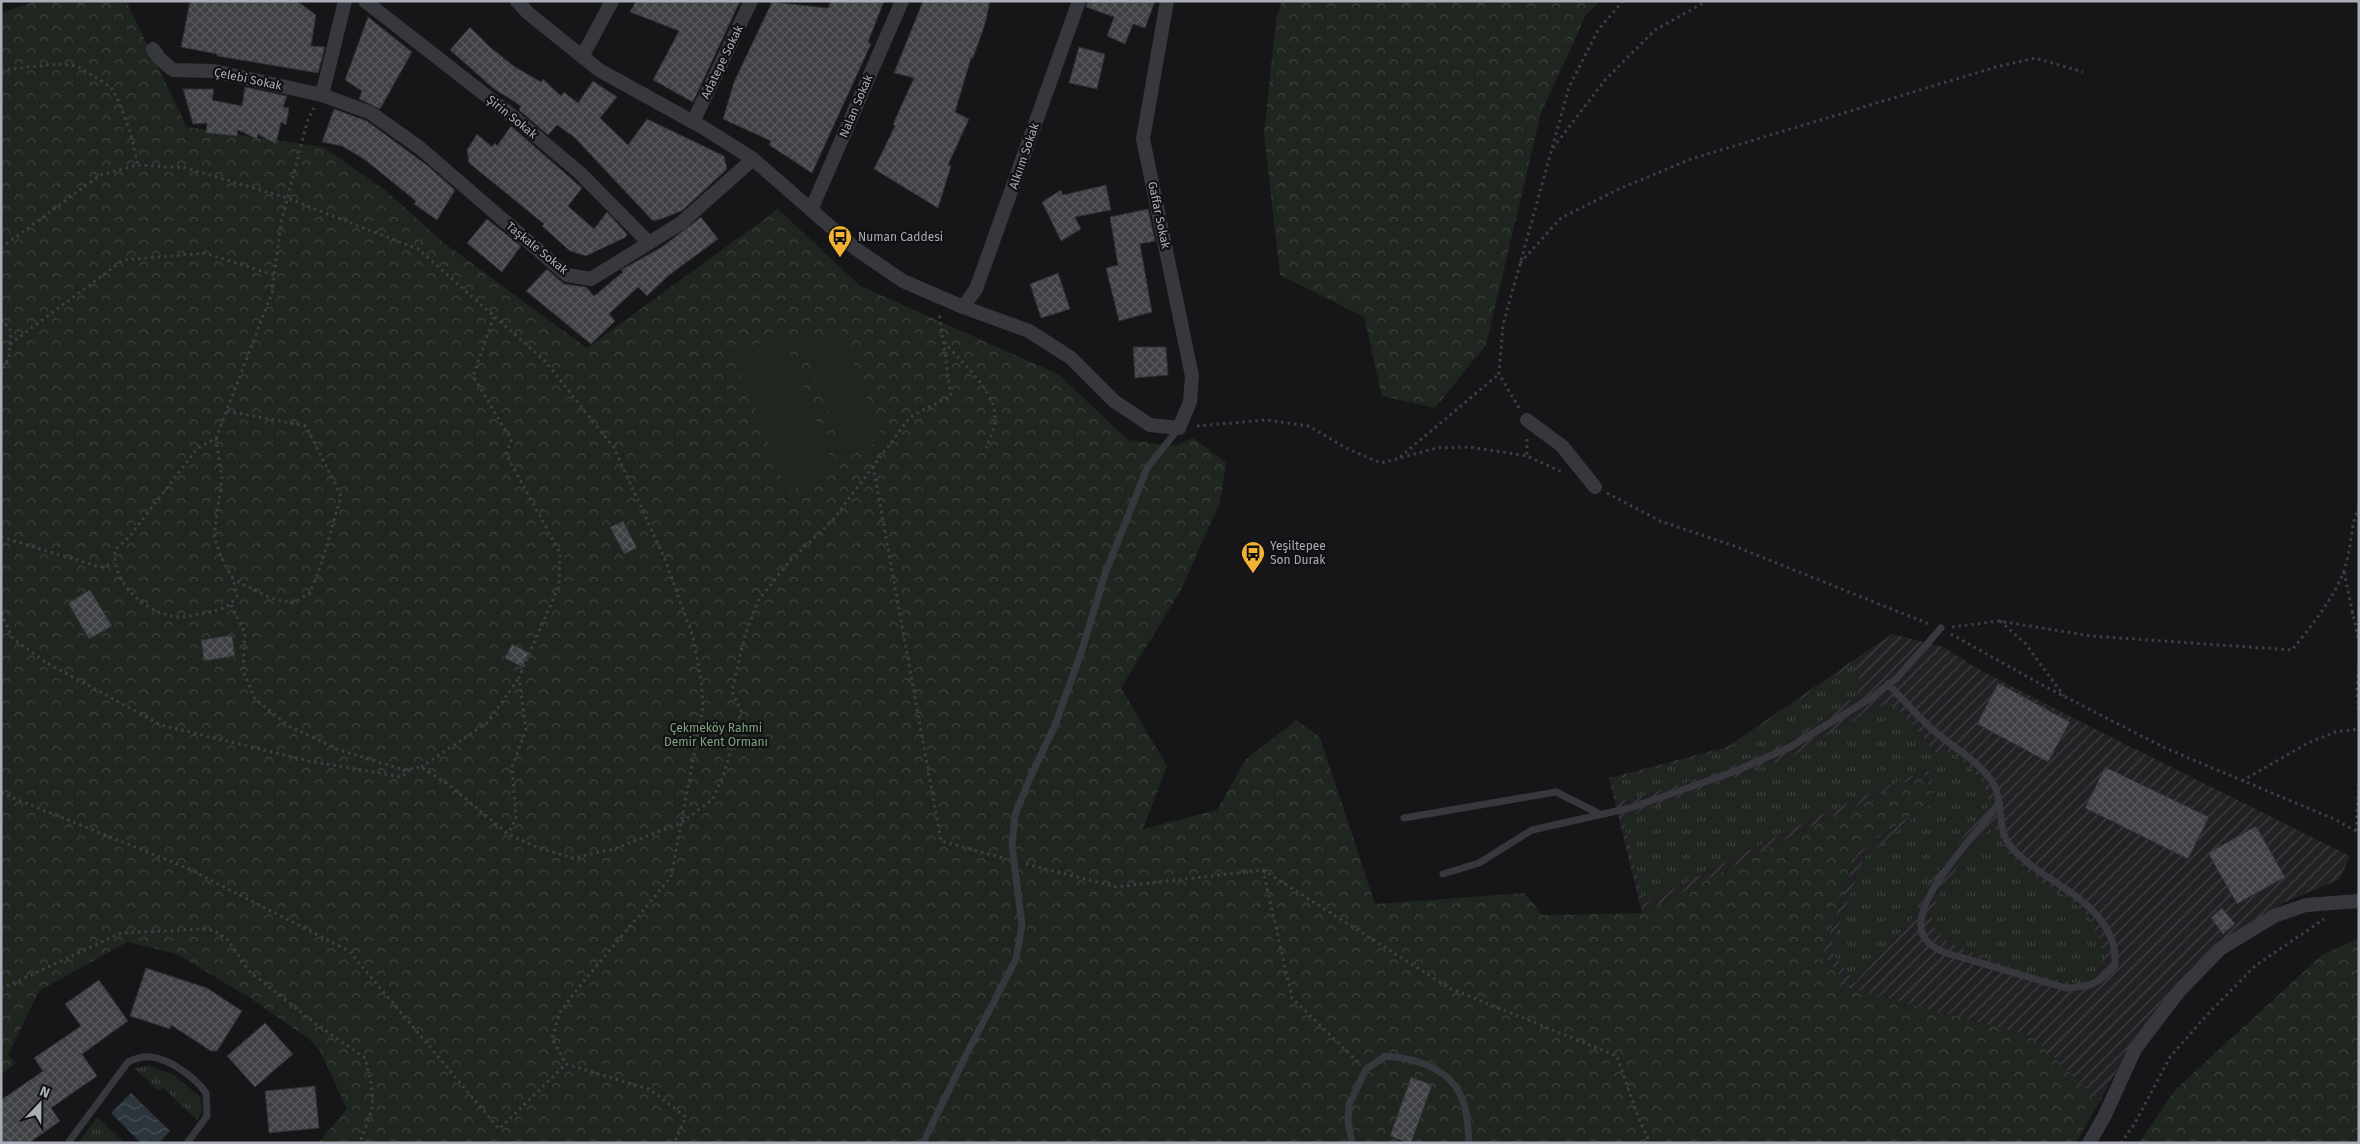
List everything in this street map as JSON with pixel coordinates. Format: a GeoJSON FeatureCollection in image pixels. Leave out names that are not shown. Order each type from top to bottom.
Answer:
{"type":"FeatureCollection","features":[{"type":"Feature","properties":{"kind":"street"},"geometry":{"type":"LineString","coordinates":[[322,95],[345,2],[330,1]]}},
{"type":"Feature","properties":{"kind":"street","name":"Şirin Sokak"},"geometry":{"type":"LineString","coordinates":[[365,1],[580,173],[649,243]]}},
{"type":"Feature","properties":{"kind":"street"},"geometry":{"type":"LineString","coordinates":[[517,1],[528,13],[599,70],[693,122],[753,159],[856,249],[903,281],[963,307],[1029,331],[1071,358],[1114,401],[1150,425],[1179,428]]}},
{"type":"Feature","properties":{"kind":"street"},"geometry":{"type":"LineString","coordinates":[[582,58],[612,1]]}},
{"type":"Feature","properties":{"kind":"street","name":"Adatepe Sokak"},"geometry":{"type":"LineString","coordinates":[[693,122],[751,1]]}},
{"type":"Feature","properties":{"kind":"street","name":"Nalan Sokak"},"geometry":{"type":"LineString","coordinates":[[811,210],[902,1]]}},
{"type":"Feature","properties":{"kind":"street","name":"Alkıım Sokak"},"geometry":{"type":"LineString","coordinates":[[963,307],[976,289],[1079,1]]}},
{"type":"Feature","properties":{"kind":"street","name":"Gaffar Sokak"},"geometry":{"type":"LineString","coordinates":[[1167,1],[1143,139],[1192,376],[1190,402],[1179,428]]}},
{"type":"Feature","properties":{"kind":"street","name":"Çelebi Sokak"},"geometry":{"type":"LineString","coordinates":[[153,49],[159,58],[173,70],[214,71],[322,95]]}},
{"type":"Feature","properties":{"kind":"street","name":"Taşkale Sokak"},"geometry":{"type":"LineString","coordinates":[[322,95],[371,113],[420,148],[568,275],[591,279],[681,223],[753,159]]}},
{"type":"Feature","properties":{"kind":"street"},"geometry":{"type":"LineString","coordinates":[[1527,420],[1562,446],[1595,487]]}},
{"type":"Feature","properties":{"kind":"street"},"geometry":{"type":"LineString","coordinates":[[2089,1143],[2104,1117],[2135,1049],[2180,990],[2220,949],[2274,916],[2306,905],[2359,901]]}},
{"type":"Feature","properties":{"kind":"lane"},"geometry":{"type":"LineString","coordinates":[[923,1143],[1016,959],[1022,925],[1012,845],[1016,815],[1030,778],[1055,725],[1081,652],[1105,574],[1148,468],[1179,428]]}},
{"type":"Feature","properties":{"kind":"lane"},"geometry":{"type":"LineString","coordinates":[[1443,874],[1479,863],[1532,830],[1630,808],[1736,771],[1790,747],[1871,698],[1897,678],[1941,628]]}},
{"type":"Feature","properties":{"kind":"lane"},"geometry":{"type":"LineString","coordinates":[[1888,684],[1933,730],[1977,764],[1992,782],[1998,804],[2004,834],[2011,847],[2103,921],[2114,944],[2115,965],[2105,977],[2087,987],[2066,988],[1943,952],[1926,941],[1921,928],[1921,914],[1932,891],[1946,870],[1998,804]]}},
{"type":"Feature","properties":{"kind":"lane"},"geometry":{"type":"LineString","coordinates":[[1404,818],[1556,792],[1600,814]]}},
{"type":"Feature","properties":{"kind":"lane"},"geometry":{"type":"LineString","coordinates":[[68,1143],[128,1062],[140,1056],[153,1057],[166,1062],[191,1077],[206,1093],[206,1116],[187,1143]]}},
{"type":"Feature","properties":{"kind":"lane"},"geometry":{"type":"LineString","coordinates":[[1352,1143],[1348,1121],[1349,1105],[1366,1069],[1386,1056],[1406,1058],[1428,1064],[1446,1075],[1458,1089],[1465,1106],[1469,1143]]}},
{"type":"Feature","properties":{"kind":"path"},"geometry":{"type":"LineString","coordinates":[[1527,456],[1527,420],[1499,374],[1503,325],[1569,87],[1598,30],[1623,1]]}},
{"type":"Feature","properties":{"kind":"path"},"geometry":{"type":"LineString","coordinates":[[1551,150],[1605,80],[1654,30],[1707,1]]}},
{"type":"Feature","properties":{"kind":"path"},"geometry":{"type":"LineString","coordinates":[[1520,263],[1561,218],[1621,188],[1692,159],[1996,67],[2035,58],[2083,72]]}},
{"type":"Feature","properties":{"kind":"path"},"geometry":{"type":"LineString","coordinates":[[1,70],[59,64],[77,66],[111,87],[127,124],[138,165]]}},
{"type":"Feature","properties":{"kind":"path"},"geometry":{"type":"LineString","coordinates":[[216,438],[197,449],[129,537],[115,550],[114,563],[124,586],[153,611],[181,616],[213,611],[231,605],[237,596],[233,579],[221,557],[214,536],[222,477],[216,438],[272,293],[281,223],[287,198],[308,118],[322,95]]}},
{"type":"Feature","properties":{"kind":"path"},"geometry":{"type":"LineString","coordinates":[[1,248],[100,175],[138,165],[186,168],[287,198],[418,249],[545,361],[614,448],[666,562],[693,637],[701,679],[703,707],[671,877],[560,1012],[552,1038],[566,1064],[649,1089],[686,1118],[674,1143]]}},
{"type":"Feature","properties":{"kind":"path"},"geometry":{"type":"LineString","coordinates":[[10,344],[123,260],[205,253],[274,275]]}},
{"type":"Feature","properties":{"kind":"path"},"geometry":{"type":"LineString","coordinates":[[421,767],[449,785],[508,834],[539,848],[573,858],[614,849],[681,823],[714,799],[725,771],[741,712],[732,691],[745,635],[759,599],[789,562],[834,520],[910,417],[951,396],[936,296]]}},
{"type":"Feature","properties":{"kind":"path"},"geometry":{"type":"LineString","coordinates":[[231,605],[245,634],[243,671],[255,698],[289,726],[329,745],[404,770],[421,767],[487,723],[519,678],[559,586],[560,553],[506,454],[511,440],[473,376],[494,317]]}},
{"type":"Feature","properties":{"kind":"path"},"geometry":{"type":"LineString","coordinates":[[1,319],[11,331],[9,357],[1,375]]}},
{"type":"Feature","properties":{"kind":"path"},"geometry":{"type":"LineString","coordinates":[[943,341],[973,374],[989,398],[995,413],[995,422],[986,448]]}},
{"type":"Feature","properties":{"kind":"path"},"geometry":{"type":"LineString","coordinates":[[1398,458],[1499,374]]}},
{"type":"Feature","properties":{"kind":"path"},"geometry":{"type":"LineString","coordinates":[[227,411],[306,426],[341,496],[322,562],[310,593],[292,603],[270,598],[233,579]]}},
{"type":"Feature","properties":{"kind":"path"},"geometry":{"type":"LineString","coordinates":[[1179,428],[1266,420],[1309,426],[1346,448],[1381,463],[1437,448],[1469,447],[1527,456],[1570,476]]}},
{"type":"Feature","properties":{"kind":"path"},"geometry":{"type":"LineString","coordinates":[[873,466],[941,841],[1117,888],[1263,870],[1449,988],[1617,1056],[1638,1117],[1650,1143]]}},
{"type":"Feature","properties":{"kind":"path"},"geometry":{"type":"LineString","coordinates":[[1595,487],[1660,520],[1734,546],[1941,628],[2064,696],[2165,748],[2334,820],[2356,831],[2359,836]]}},
{"type":"Feature","properties":{"kind":"path"},"geometry":{"type":"LineString","coordinates":[[1941,628],[1999,621],[2091,636],[2292,650],[2322,613],[2344,570],[2353,520],[2359,507]]}},
{"type":"Feature","properties":{"kind":"path"},"geometry":{"type":"LineString","coordinates":[[1,537],[100,567],[114,563]]}},
{"type":"Feature","properties":{"kind":"path"},"geometry":{"type":"LineString","coordinates":[[2344,570],[2359,642]]}},
{"type":"Feature","properties":{"kind":"path"},"geometry":{"type":"LineString","coordinates":[[2352,613],[2359,611]]}},
{"type":"Feature","properties":{"kind":"path"},"geometry":{"type":"LineString","coordinates":[[1,613],[13,639],[47,663],[161,725],[327,764],[402,777],[409,769]]}},
{"type":"Feature","properties":{"kind":"path"},"geometry":{"type":"LineString","coordinates":[[1999,621],[2025,643],[2064,696]]}},
{"type":"Feature","properties":{"kind":"path"},"geometry":{"type":"LineString","coordinates":[[2359,662],[2357,689],[2359,720]]}},
{"type":"Feature","properties":{"kind":"path"},"geometry":{"type":"LineString","coordinates":[[508,834],[516,819],[512,767],[526,730],[519,678]]}},
{"type":"Feature","properties":{"kind":"path"},"geometry":{"type":"LineString","coordinates":[[2242,781],[2306,744],[2335,732],[2359,729]]}},
{"type":"Feature","properties":{"kind":"path"},"geometry":{"type":"LineString","coordinates":[[2356,831],[2359,779]]}},
{"type":"Feature","properties":{"kind":"path"},"geometry":{"type":"LineString","coordinates":[[1,793],[187,868],[349,951],[499,1129],[566,1064]]}},
{"type":"Feature","properties":{"kind":"path"},"geometry":{"type":"LineString","coordinates":[[1263,870],[1292,998],[1366,1069]]}},
{"type":"Feature","properties":{"kind":"path"},"geometry":{"type":"LineString","coordinates":[[2122,1143],[2135,1123],[2170,1057],[2206,1016],[2255,966],[2311,929],[2344,902]]}},
{"type":"Feature","properties":{"kind":"path"},"geometry":{"type":"LineString","coordinates":[[1,989],[121,933],[202,929],[215,932],[227,939],[249,971],[316,1024],[365,1058],[374,1100],[370,1118],[360,1143]]}},
{"type":"Feature","properties":{"kind":"shaded area"},"geometry":{"type":"Polygon","coordinates":[[[1892,634],[1943,647],[1980,670],[2350,856],[2340,879],[2283,903],[2226,938],[2193,966],[2128,1050],[2100,1101],[2031,1036],[1848,988],[1823,953],[1857,853],[1934,799],[1924,774],[1806,829],[1642,913],[1609,778],[1727,747],[1892,634]]]}},
{"type":"Feature","properties":{"kind":"green space","name":"Çekmeköy Rahmi Demir Kent Ormanı"},"geometry":{"type":"Polygon","coordinates":[[[37,1],[126,1],[187,127],[323,147],[385,190],[444,243],[587,348],[778,209],[860,286],[1058,374],[1128,440],[1175,446],[1193,438],[1226,463],[1220,502],[1181,590],[1121,688],[1167,766],[1143,829],[1217,810],[1246,759],[1296,720],[1320,737],[1375,904],[1525,893],[1542,915],[1642,913],[1806,829],[1924,774],[1934,799],[1857,853],[1823,953],[1849,988],[2031,1036],[2100,1101],[2076,1143],[318,1143],[347,1109],[320,1051],[309,1039],[250,998],[177,954],[127,942],[39,991],[8,1055],[16,1063],[1,1075],[1,13],[37,1]]]}},
{"type":"Feature","properties":{"kind":"green space"},"geometry":{"type":"Polygon","coordinates":[[[1282,1],[1600,1],[1586,15],[1541,113],[1486,345],[1435,408],[1382,396],[1364,317],[1280,275],[1264,134],[1276,19],[1282,1]]]}},
{"type":"Feature","properties":{"kind":"green space"},"geometry":{"type":"Polygon","coordinates":[[[840,328],[883,440],[844,454],[802,342],[840,328]]]}},
{"type":"Feature","properties":{"kind":"green space"},"geometry":{"type":"Polygon","coordinates":[[[783,334],[836,472],[787,491],[734,353],[783,334]]]}},
{"type":"Feature","properties":{"kind":"green space"},"geometry":{"type":"Polygon","coordinates":[[[1854,663],[1861,685],[1856,696],[1792,739],[1751,759],[1707,775],[1618,802],[1612,781],[1727,749],[1854,663]]]}},
{"type":"Feature","properties":{"kind":"green space"},"geometry":{"type":"Polygon","coordinates":[[[1891,702],[1922,735],[1934,752],[1952,752],[1971,769],[1986,790],[1989,806],[1979,815],[1928,885],[1913,917],[1855,983],[1830,949],[1864,858],[1937,799],[1928,769],[1807,821],[1644,904],[1623,818],[1793,756],[1852,720],[1891,702]]]}},
{"type":"Feature","properties":{"kind":"green space"},"geometry":{"type":"Polygon","coordinates":[[[1993,824],[2009,855],[2042,882],[2074,902],[2090,919],[2100,940],[2104,957],[2094,977],[2080,983],[2070,983],[2034,974],[1971,952],[1944,938],[1935,929],[1932,922],[1934,908],[1946,883],[1993,824]]]}},
{"type":"Feature","properties":{"kind":"green space"},"geometry":{"type":"Polygon","coordinates":[[[2359,938],[2359,1143],[2139,1143],[2175,1090],[2322,955],[2359,938]]]}},
{"type":"Feature","properties":{"kind":"green space"},"geometry":{"type":"Polygon","coordinates":[[[149,1066],[174,1075],[201,1098],[202,1112],[197,1120],[163,1088],[159,1091],[134,1068],[149,1066]]]}},
{"type":"Feature","properties":{"kind":"green space"},"geometry":{"type":"Polygon","coordinates":[[[97,1117],[125,1143],[78,1143],[97,1117]]]}},
{"type":"Feature","properties":{"kind":"water"},"geometry":{"type":"Polygon","coordinates":[[[131,1093],[170,1131],[159,1143],[141,1143],[111,1113],[131,1093]]]}},
{"type":"Feature","properties":{"kind":"building"},"geometry":{"type":"Polygon","coordinates":[[[190,1],[297,1],[316,15],[311,46],[325,47],[318,73],[217,56],[217,54],[181,47],[190,1]]]}},
{"type":"Feature","properties":{"kind":"building"},"geometry":{"type":"Polygon","coordinates":[[[636,1],[740,1],[693,102],[653,80],[679,31],[630,12],[636,1]]]}},
{"type":"Feature","properties":{"kind":"building"},"geometry":{"type":"Polygon","coordinates":[[[831,1],[884,1],[868,42],[871,44],[812,173],[769,145],[771,141],[723,119],[734,82],[772,2],[828,8],[831,1]]]}},
{"type":"Feature","properties":{"kind":"building"},"geometry":{"type":"Polygon","coordinates":[[[923,1],[990,1],[985,24],[973,58],[971,58],[955,112],[969,119],[948,165],[951,166],[938,208],[874,169],[895,126],[893,124],[914,78],[894,73],[923,1]]]}},
{"type":"Feature","properties":{"kind":"building"},"geometry":{"type":"Polygon","coordinates":[[[1088,1],[1155,1],[1145,28],[1133,24],[1125,44],[1107,36],[1114,17],[1086,7],[1088,1]]]}},
{"type":"Feature","properties":{"kind":"building"},"geometry":{"type":"Polygon","coordinates":[[[368,17],[412,52],[380,109],[359,99],[362,91],[345,80],[368,17]]]}},
{"type":"Feature","properties":{"kind":"building"},"geometry":{"type":"Polygon","coordinates":[[[470,27],[490,47],[515,67],[541,82],[543,79],[561,96],[564,92],[578,103],[593,81],[617,97],[600,118],[628,145],[647,119],[724,156],[727,169],[683,210],[653,221],[574,137],[557,125],[548,135],[519,110],[521,106],[493,88],[450,50],[470,27]]]}},
{"type":"Feature","properties":{"kind":"building"},"geometry":{"type":"Polygon","coordinates":[[[1079,47],[1105,54],[1097,89],[1069,83],[1079,47]]]}},
{"type":"Feature","properties":{"kind":"building"},"geometry":{"type":"Polygon","coordinates":[[[245,87],[287,96],[283,107],[289,108],[286,125],[281,122],[276,144],[258,134],[257,139],[238,130],[237,136],[206,133],[207,123],[193,124],[183,89],[214,89],[212,100],[242,106],[245,87]]]}},
{"type":"Feature","properties":{"kind":"building"},"geometry":{"type":"Polygon","coordinates":[[[334,109],[367,121],[428,166],[455,190],[437,220],[414,204],[416,201],[364,159],[342,146],[322,142],[334,109]]]}},
{"type":"Feature","properties":{"kind":"building"},"geometry":{"type":"Polygon","coordinates":[[[511,126],[582,188],[568,206],[594,229],[607,212],[627,234],[626,237],[586,256],[570,251],[542,226],[544,224],[469,163],[467,150],[477,134],[492,147],[495,143],[497,146],[511,126]]]}},
{"type":"Feature","properties":{"kind":"building"},"geometry":{"type":"Polygon","coordinates":[[[1106,185],[1111,210],[1075,217],[1081,229],[1061,241],[1042,202],[1061,190],[1063,195],[1106,185]]]}},
{"type":"Feature","properties":{"kind":"building"},"geometry":{"type":"Polygon","coordinates":[[[1148,209],[1155,241],[1140,244],[1152,312],[1119,321],[1106,268],[1118,265],[1110,217],[1148,209]]]}},
{"type":"Feature","properties":{"kind":"building"},"geometry":{"type":"Polygon","coordinates":[[[701,217],[718,239],[668,276],[647,296],[638,287],[609,314],[615,321],[591,344],[526,291],[547,269],[564,284],[586,287],[594,296],[623,272],[621,270],[662,247],[701,217]]]}},
{"type":"Feature","properties":{"kind":"building"},"geometry":{"type":"Polygon","coordinates":[[[487,219],[521,246],[502,272],[467,243],[487,219]]]}},
{"type":"Feature","properties":{"kind":"building"},"geometry":{"type":"Polygon","coordinates":[[[1058,273],[1070,309],[1041,318],[1030,284],[1058,273]]]}},
{"type":"Feature","properties":{"kind":"building"},"geometry":{"type":"Polygon","coordinates":[[[1133,347],[1166,347],[1168,375],[1135,378],[1133,347]]]}},
{"type":"Feature","properties":{"kind":"building"},"geometry":{"type":"Polygon","coordinates":[[[623,521],[637,548],[624,554],[610,527],[623,521]]]}},
{"type":"Feature","properties":{"kind":"building"},"geometry":{"type":"Polygon","coordinates":[[[90,590],[112,626],[89,639],[68,603],[90,590]]]}},
{"type":"Feature","properties":{"kind":"building"},"geometry":{"type":"Polygon","coordinates":[[[232,635],[235,656],[204,661],[201,640],[232,635]]]}},
{"type":"Feature","properties":{"kind":"building"},"geometry":{"type":"Polygon","coordinates":[[[512,644],[529,653],[522,667],[505,658],[512,644]]]}},
{"type":"Feature","properties":{"kind":"building"},"geometry":{"type":"Polygon","coordinates":[[[1998,683],[2070,722],[2048,762],[1977,724],[1998,683]]]}},
{"type":"Feature","properties":{"kind":"building"},"geometry":{"type":"Polygon","coordinates":[[[2105,767],[2209,817],[2188,859],[2085,808],[2105,767]]]}},
{"type":"Feature","properties":{"kind":"building"},"geometry":{"type":"Polygon","coordinates":[[[2256,826],[2285,877],[2237,904],[2208,853],[2256,826]]]}},
{"type":"Feature","properties":{"kind":"building"},"geometry":{"type":"Polygon","coordinates":[[[2222,908],[2235,924],[2223,934],[2211,918],[2222,908]]]}},
{"type":"Feature","properties":{"kind":"building"},"geometry":{"type":"Polygon","coordinates":[[[146,968],[207,988],[242,1011],[217,1051],[211,1051],[171,1025],[170,1029],[130,1016],[146,968]]]}},
{"type":"Feature","properties":{"kind":"building"},"geometry":{"type":"Polygon","coordinates":[[[99,980],[128,1021],[82,1054],[97,1076],[51,1108],[60,1121],[29,1143],[1,1143],[1,1100],[43,1071],[34,1058],[81,1026],[65,1004],[99,980]]]}},
{"type":"Feature","properties":{"kind":"building"},"geometry":{"type":"Polygon","coordinates":[[[265,1023],[293,1054],[255,1087],[227,1056],[265,1023]]]}},
{"type":"Feature","properties":{"kind":"building"},"geometry":{"type":"Polygon","coordinates":[[[1411,1077],[1432,1085],[1411,1143],[1408,1143],[1390,1136],[1411,1077]]]}},
{"type":"Feature","properties":{"kind":"building"},"geometry":{"type":"Polygon","coordinates":[[[315,1086],[319,1128],[269,1133],[265,1091],[315,1086]]]}},
{"type":"Feature","properties":{"kind":"place","name":"Numan Caddesi"},"geometry":{"type":"Point","coordinates":[840,258]}},
{"type":"Feature","properties":{"kind":"place","name":"Yeşiltepee Son Durak"},"geometry":{"type":"Point","coordinates":[1253,574]}}]}
